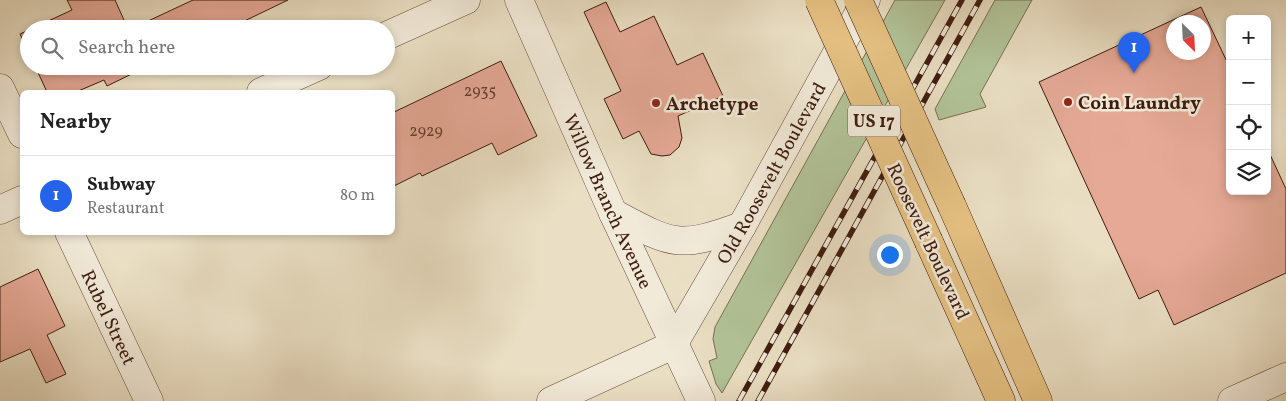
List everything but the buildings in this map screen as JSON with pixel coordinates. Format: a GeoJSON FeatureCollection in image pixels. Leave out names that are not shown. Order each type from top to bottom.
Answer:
{"type":"FeatureCollection","features":[{"type":"Feature","properties":{"kind":"highway","name":"Roosevelt Boulevard"},"geometry":{"type":"LineString","coordinates":[[819,0],[1002,401]]}},
{"type":"Feature","properties":{"kind":"highway","name":"Roosevelt Boulevard"},"geometry":{"type":"LineString","coordinates":[[858,0],[1038,401]]}},
{"type":"Feature","properties":{"kind":"street"},"geometry":{"type":"LineString","coordinates":[[395,32],[466,0]]}},
{"type":"Feature","properties":{"kind":"street","name":"Willow Branch Avenue"},"geometry":{"type":"LineString","coordinates":[[519,0],[613,213],[673,345],[701,401]]}},
{"type":"Feature","properties":{"kind":"street","name":"Old Roosevelt Boulevard"},"geometry":{"type":"LineString","coordinates":[[673,345],[742,226],[866,0]]}},
{"type":"Feature","properties":{"kind":"street"},"geometry":{"type":"LineString","coordinates":[[265,90],[299,75]]}},
{"type":"Feature","properties":{"kind":"street"},"geometry":{"type":"LineString","coordinates":[[0,88],[20,130]]}},
{"type":"Feature","properties":{"kind":"street"},"geometry":{"type":"LineString","coordinates":[[0,210],[20,201]]}},
{"type":"Feature","properties":{"kind":"street"},"geometry":{"type":"LineString","coordinates":[[613,213],[656,236],[680,242],[704,240],[742,226]]}},
{"type":"Feature","properties":{"kind":"street","name":"Rubel Street"},"geometry":{"type":"LineString","coordinates":[[70,235],[149,401]]}},
{"type":"Feature","properties":{"kind":"street"},"geometry":{"type":"LineString","coordinates":[[551,401],[673,345]]}},
{"type":"Feature","properties":{"kind":"street"},"geometry":{"type":"LineString","coordinates":[[1232,401],[1286,377]]}},
{"type":"Feature","properties":{"kind":"green space"},"geometry":{"type":"Polygon","coordinates":[[[895,0],[945,0],[722,393],[716,384],[709,361],[717,358],[713,339],[715,327],[895,0]]]}},
{"type":"Feature","properties":{"kind":"green space"},"geometry":{"type":"Polygon","coordinates":[[[995,0],[1032,0],[980,94],[986,107],[939,120],[935,109],[995,0]]]}},
{"type":"Feature","properties":{"kind":"railway"},"geometry":{"type":"LineString","coordinates":[[739,401],[962,0]]}},
{"type":"Feature","properties":{"kind":"railway"},"geometry":{"type":"LineString","coordinates":[[758,401],[980,0]]}},
{"type":"Feature","properties":{"kind":"place","name":"Subway"},"geometry":{"type":"Point","coordinates":[1134,73]}},
{"type":"Feature","properties":{"kind":"place","name":"Coin Laundry"},"geometry":{"type":"Point","coordinates":[1068,102]}},
{"type":"Feature","properties":{"kind":"place","name":"Archetype"},"geometry":{"type":"Point","coordinates":[656,103]}}]}
